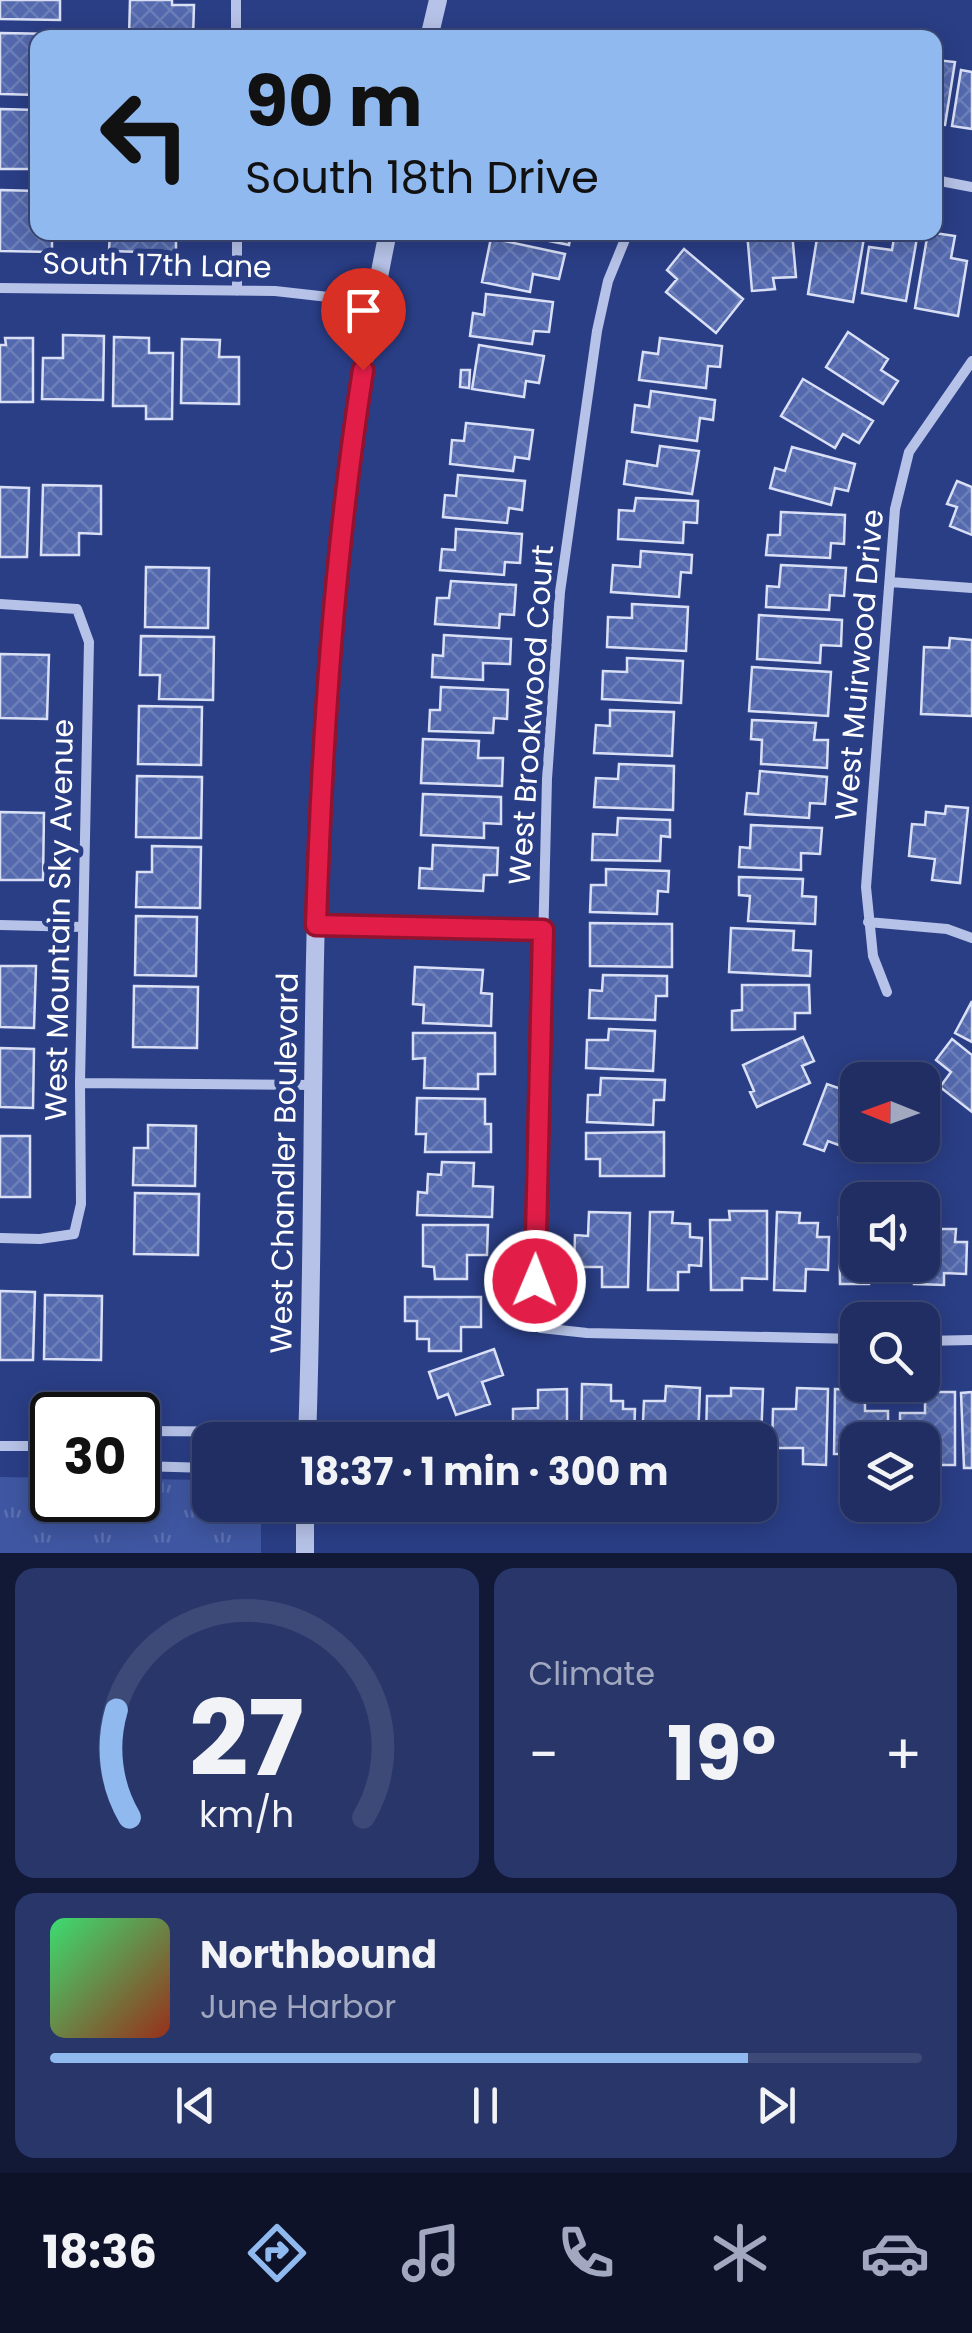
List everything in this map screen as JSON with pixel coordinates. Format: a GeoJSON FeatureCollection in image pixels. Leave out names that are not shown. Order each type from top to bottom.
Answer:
{"type":"FeatureCollection","features":[{"type":"Feature","properties":{"kind":"street"},"geometry":{"type":"LineString","coordinates":[[236,0],[236,30]]}},
{"type":"Feature","properties":{"kind":"street"},"geometry":{"type":"LineString","coordinates":[[431,30],[438,0]]}},
{"type":"Feature","properties":{"kind":"street"},"geometry":{"type":"LineString","coordinates":[[942,181],[972,187]]}},
{"type":"Feature","properties":{"kind":"street"},"geometry":{"type":"LineString","coordinates":[[237,240],[237,291]]}},
{"type":"Feature","properties":{"kind":"street","name":"West Chandler Boulevard"},"geometry":{"type":"LineString","coordinates":[[307,1422],[321,779],[347,472],[386,240]]}},
{"type":"Feature","properties":{"kind":"street","name":"West Brookwood Court"},"geometry":{"type":"LineString","coordinates":[[625,240],[608,281],[597,331],[560,592],[547,780],[543,930],[535,1281],[541,1328],[587,1333],[840,1340]]}},
{"type":"Feature","properties":{"kind":"street","name":"South 17th Lane"},"geometry":{"type":"LineString","coordinates":[[0,288],[275,291],[374,302]]}},
{"type":"Feature","properties":{"kind":"street","name":"West Muirwood Drive"},"geometry":{"type":"LineString","coordinates":[[886,992],[873,956],[866,887],[895,509],[910,452],[972,361]]}},
{"type":"Feature","properties":{"kind":"street"},"geometry":{"type":"LineString","coordinates":[[890,582],[972,588]]}},
{"type":"Feature","properties":{"kind":"street","name":"West Mountain Sky Avenue"},"geometry":{"type":"LineString","coordinates":[[0,604],[77,609],[90,642],[81,1204],[74,1234],[40,1239],[0,1238]]}},
{"type":"Feature","properties":{"kind":"street"},"geometry":{"type":"LineString","coordinates":[[868,922],[947,929],[972,938]]}},
{"type":"Feature","properties":{"kind":"street"},"geometry":{"type":"LineString","coordinates":[[0,925],[83,927]]}},
{"type":"Feature","properties":{"kind":"street"},"geometry":{"type":"LineString","coordinates":[[316,925],[543,930]]}},
{"type":"Feature","properties":{"kind":"street"},"geometry":{"type":"LineString","coordinates":[[80,1083],[312,1085]]}},
{"type":"Feature","properties":{"kind":"street"},"geometry":{"type":"LineString","coordinates":[[940,1341],[972,1340]]}},
{"type":"Feature","properties":{"kind":"street"},"geometry":{"type":"LineString","coordinates":[[160,1432],[192,1433]]}},
{"type":"Feature","properties":{"kind":"street"},"geometry":{"type":"LineString","coordinates":[[0,1446],[30,1446]]}},
{"type":"Feature","properties":{"kind":"street"},"geometry":{"type":"LineString","coordinates":[[160,1467],[192,1468]]}},
{"type":"Feature","properties":{"kind":"street"},"geometry":{"type":"LineString","coordinates":[[306,1522],[306,1553]]}},
{"type":"Feature","properties":{"kind":"green space"},"geometry":{"type":"Polygon","coordinates":[[[0,1477],[30,1478],[30,1522],[160,1522],[160,1479],[192,1480],[192,1522],[261,1522],[261,1553],[0,1553],[0,1477]]]}},
{"type":"Feature","properties":{"kind":"building"},"geometry":{"type":"Polygon","coordinates":[[[0,0],[60,0],[60,20],[0,19],[0,0]]]}},
{"type":"Feature","properties":{"kind":"building"},"geometry":{"type":"Polygon","coordinates":[[[130,0],[172,0],[172,5],[194,5],[193,30],[129,30],[130,0]]]}},
{"type":"Feature","properties":{"kind":"building"},"geometry":{"type":"Polygon","coordinates":[[[0,33],[30,34],[30,95],[0,94],[0,33]]]}},
{"type":"Feature","properties":{"kind":"building"},"geometry":{"type":"Polygon","coordinates":[[[942,61],[955,62],[942,125],[942,61]]]}},
{"type":"Feature","properties":{"kind":"building"},"geometry":{"type":"Polygon","coordinates":[[[961,70],[972,72],[972,129],[952,126],[961,70]]]}},
{"type":"Feature","properties":{"kind":"building"},"geometry":{"type":"Polygon","coordinates":[[[0,109],[30,110],[30,169],[0,169],[0,109]]]}},
{"type":"Feature","properties":{"kind":"building"},"geometry":{"type":"Polygon","coordinates":[[[0,190],[30,191],[30,240],[52,240],[52,252],[0,251],[0,190]]]}},
{"type":"Feature","properties":{"kind":"building"},"geometry":{"type":"Polygon","coordinates":[[[942,234],[955,236],[951,258],[967,261],[958,316],[915,308],[927,240],[942,240],[942,234]]]}},
{"type":"Feature","properties":{"kind":"building"},"geometry":{"type":"Polygon","coordinates":[[[110,240],[176,240],[176,253],[109,251],[110,240]]]}},
{"type":"Feature","properties":{"kind":"building"},"geometry":{"type":"Polygon","coordinates":[[[491,240],[565,254],[559,279],[533,274],[530,292],[482,282],[491,240]]]}},
{"type":"Feature","properties":{"kind":"building"},"geometry":{"type":"Polygon","coordinates":[[[544,240],[570,240],[569,245],[544,240]]]}},
{"type":"Feature","properties":{"kind":"building"},"geometry":{"type":"Polygon","coordinates":[[[748,240],[793,240],[796,277],[773,278],[775,289],[752,291],[748,240]]]}},
{"type":"Feature","properties":{"kind":"building"},"geometry":{"type":"Polygon","coordinates":[[[817,240],[864,240],[853,302],[808,294],[817,240]]]}},
{"type":"Feature","properties":{"kind":"building"},"geometry":{"type":"Polygon","coordinates":[[[894,240],[917,240],[906,301],[862,293],[869,247],[892,250],[894,240]]]}},
{"type":"Feature","properties":{"kind":"building"},"geometry":{"type":"Polygon","coordinates":[[[684,249],[743,299],[716,333],[666,292],[677,279],[667,270],[684,249]]]}},
{"type":"Feature","properties":{"kind":"building"},"geometry":{"type":"Polygon","coordinates":[[[486,294],[553,302],[549,332],[534,331],[532,344],[470,336],[473,313],[484,315],[486,294]]]}},
{"type":"Feature","properties":{"kind":"building"},"geometry":{"type":"Polygon","coordinates":[[[848,332],[888,359],[881,370],[898,381],[883,404],[826,367],[848,332]]]}},
{"type":"Feature","properties":{"kind":"building"},"geometry":{"type":"Polygon","coordinates":[[[63,335],[104,336],[103,400],[42,399],[43,358],[63,358],[63,335]]]}},
{"type":"Feature","properties":{"kind":"building"},"geometry":{"type":"Polygon","coordinates":[[[114,337],[149,338],[149,353],[173,353],[172,419],[146,419],[146,406],[113,406],[114,337]]]}},
{"type":"Feature","properties":{"kind":"building"},"geometry":{"type":"Polygon","coordinates":[[[5,338],[33,338],[33,402],[0,402],[0,345],[6,345],[5,338]]]}},
{"type":"Feature","properties":{"kind":"building"},"geometry":{"type":"Polygon","coordinates":[[[660,338],[722,346],[720,367],[708,366],[706,388],[639,380],[643,352],[658,354],[660,338]]]}},
{"type":"Feature","properties":{"kind":"building"},"geometry":{"type":"Polygon","coordinates":[[[182,339],[220,340],[219,357],[239,357],[239,404],[181,403],[182,339]]]}},
{"type":"Feature","properties":{"kind":"building"},"geometry":{"type":"Polygon","coordinates":[[[479,345],[544,356],[539,383],[526,381],[524,397],[472,389],[479,345]]]}},
{"type":"Feature","properties":{"kind":"building"},"geometry":{"type":"Polygon","coordinates":[[[461,370],[470,370],[469,388],[460,387],[461,370]]]}},
{"type":"Feature","properties":{"kind":"building"},"geometry":{"type":"Polygon","coordinates":[[[803,379],[873,421],[859,443],[843,434],[835,448],[781,416],[803,379]]]}},
{"type":"Feature","properties":{"kind":"building"},"geometry":{"type":"Polygon","coordinates":[[[651,391],[715,400],[713,420],[700,418],[697,441],[632,432],[635,405],[649,407],[651,391]]]}},
{"type":"Feature","properties":{"kind":"building"},"geometry":{"type":"Polygon","coordinates":[[[466,423],[533,430],[529,459],[515,457],[513,471],[450,464],[452,440],[464,441],[466,423]]]}},
{"type":"Feature","properties":{"kind":"building"},"geometry":{"type":"Polygon","coordinates":[[[660,446],[699,451],[692,494],[624,484],[627,461],[657,466],[660,446]]]}},
{"type":"Feature","properties":{"kind":"building"},"geometry":{"type":"Polygon","coordinates":[[[792,447],[855,464],[848,491],[835,488],[831,505],[770,488],[775,468],[785,471],[792,447]]]}},
{"type":"Feature","properties":{"kind":"building"},"geometry":{"type":"Polygon","coordinates":[[[458,475],[525,481],[522,510],[509,508],[507,523],[443,517],[445,495],[456,496],[458,475]]]}},
{"type":"Feature","properties":{"kind":"building"},"geometry":{"type":"Polygon","coordinates":[[[957,481],[972,487],[972,535],[950,526],[957,507],[947,504],[957,481]]]}},
{"type":"Feature","properties":{"kind":"building"},"geometry":{"type":"Polygon","coordinates":[[[43,485],[101,486],[101,534],[79,533],[79,555],[41,555],[43,485]]]}},
{"type":"Feature","properties":{"kind":"building"},"geometry":{"type":"Polygon","coordinates":[[[0,487],[29,488],[27,557],[0,557],[0,487]]]}},
{"type":"Feature","properties":{"kind":"building"},"geometry":{"type":"Polygon","coordinates":[[[636,498],[698,501],[697,523],[684,522],[683,543],[618,539],[619,510],[634,511],[636,498]]]}},
{"type":"Feature","properties":{"kind":"building"},"geometry":{"type":"Polygon","coordinates":[[[781,512],[845,515],[844,544],[831,543],[830,558],[766,555],[768,535],[780,535],[781,512]]]}},
{"type":"Feature","properties":{"kind":"building"},"geometry":{"type":"Polygon","coordinates":[[[456,529],[522,534],[520,563],[505,562],[504,575],[440,570],[442,549],[455,550],[456,529]]]}},
{"type":"Feature","properties":{"kind":"building"},"geometry":{"type":"Polygon","coordinates":[[[641,551],[692,555],[691,573],[681,572],[679,597],[611,592],[613,565],[640,567],[641,551]]]}},
{"type":"Feature","properties":{"kind":"building"},"geometry":{"type":"Polygon","coordinates":[[[781,565],[846,568],[844,596],[830,595],[829,610],[766,607],[767,586],[779,587],[781,565]]]}},
{"type":"Feature","properties":{"kind":"building"},"geometry":{"type":"Polygon","coordinates":[[[146,567],[209,568],[208,628],[145,627],[146,567]]]}},
{"type":"Feature","properties":{"kind":"building"},"geometry":{"type":"Polygon","coordinates":[[[451,581],[516,585],[514,615],[500,614],[499,628],[435,624],[437,598],[449,598],[451,581]]]}},
{"type":"Feature","properties":{"kind":"building"},"geometry":{"type":"Polygon","coordinates":[[[632,604],[688,607],[686,651],[607,647],[608,617],[632,618],[632,604]]]}},
{"type":"Feature","properties":{"kind":"building"},"geometry":{"type":"Polygon","coordinates":[[[759,615],[842,620],[841,646],[821,645],[820,663],[757,659],[759,615]]]}},
{"type":"Feature","properties":{"kind":"building"},"geometry":{"type":"Polygon","coordinates":[[[444,635],[511,639],[510,664],[483,663],[483,680],[432,677],[433,655],[443,656],[444,635]]]}},
{"type":"Feature","properties":{"kind":"building"},"geometry":{"type":"Polygon","coordinates":[[[141,636],[214,637],[213,700],[159,699],[160,675],[140,675],[141,636]]]}},
{"type":"Feature","properties":{"kind":"building"},"geometry":{"type":"Polygon","coordinates":[[[950,638],[972,640],[972,716],[921,714],[924,647],[949,648],[950,638]]]}},
{"type":"Feature","properties":{"kind":"building"},"geometry":{"type":"Polygon","coordinates":[[[0,654],[49,655],[47,719],[0,718],[0,654]]]}},
{"type":"Feature","properties":{"kind":"building"},"geometry":{"type":"Polygon","coordinates":[[[627,658],[683,661],[681,703],[602,699],[603,671],[627,672],[627,658]]]}},
{"type":"Feature","properties":{"kind":"building"},"geometry":{"type":"Polygon","coordinates":[[[752,667],[831,672],[828,716],[749,711],[752,667]]]}},
{"type":"Feature","properties":{"kind":"building"},"geometry":{"type":"Polygon","coordinates":[[[441,687],[508,690],[507,719],[494,718],[493,733],[429,731],[430,710],[440,710],[441,687]]]}},
{"type":"Feature","properties":{"kind":"building"},"geometry":{"type":"Polygon","coordinates":[[[139,706],[202,707],[201,765],[138,764],[139,706]]]}},
{"type":"Feature","properties":{"kind":"building"},"geometry":{"type":"Polygon","coordinates":[[[610,710],[674,712],[672,756],[594,753],[596,725],[610,726],[610,710]]]}},
{"type":"Feature","properties":{"kind":"building"},"geometry":{"type":"Polygon","coordinates":[[[752,720],[816,723],[814,740],[828,740],[827,768],[761,764],[762,740],[751,739],[752,720]]]}},
{"type":"Feature","properties":{"kind":"building"},"geometry":{"type":"Polygon","coordinates":[[[423,739],[479,741],[478,758],[503,758],[502,786],[421,783],[423,739]]]}},
{"type":"Feature","properties":{"kind":"building"},"geometry":{"type":"Polygon","coordinates":[[[619,764],[674,766],[673,810],[594,807],[596,778],[618,779],[619,764]]]}},
{"type":"Feature","properties":{"kind":"building"},"geometry":{"type":"Polygon","coordinates":[[[760,771],[827,777],[825,804],[810,803],[809,818],[745,814],[747,793],[758,794],[760,771]]]}},
{"type":"Feature","properties":{"kind":"building"},"geometry":{"type":"Polygon","coordinates":[[[137,776],[202,777],[201,838],[136,837],[137,776]]]}},
{"type":"Feature","properties":{"kind":"building"},"geometry":{"type":"Polygon","coordinates":[[[423,794],[501,797],[501,824],[484,823],[484,838],[421,835],[423,794]]]}},
{"type":"Feature","properties":{"kind":"building"},"geometry":{"type":"Polygon","coordinates":[[[946,806],[968,808],[960,883],[932,880],[935,859],[909,856],[912,824],[925,825],[926,812],[945,814],[946,806]]]}},
{"type":"Feature","properties":{"kind":"building"},"geometry":{"type":"Polygon","coordinates":[[[0,812],[44,813],[43,880],[0,880],[0,812]]]}},
{"type":"Feature","properties":{"kind":"building"},"geometry":{"type":"Polygon","coordinates":[[[618,818],[670,820],[670,837],[661,836],[660,861],[592,860],[593,834],[617,835],[618,818]]]}},
{"type":"Feature","properties":{"kind":"building"},"geometry":{"type":"Polygon","coordinates":[[[751,825],[822,828],[820,854],[801,853],[801,870],[739,867],[740,847],[750,848],[751,825]]]}},
{"type":"Feature","properties":{"kind":"building"},"geometry":{"type":"Polygon","coordinates":[[[433,845],[498,848],[497,875],[484,875],[483,891],[419,888],[420,868],[432,869],[433,845]]]}},
{"type":"Feature","properties":{"kind":"building"},"geometry":{"type":"Polygon","coordinates":[[[152,846],[201,847],[200,908],[136,907],[137,872],[152,872],[152,846]]]}},
{"type":"Feature","properties":{"kind":"building"},"geometry":{"type":"Polygon","coordinates":[[[606,869],[669,871],[668,892],[658,891],[657,914],[590,912],[591,885],[606,885],[606,869]]]}},
{"type":"Feature","properties":{"kind":"building"},"geometry":{"type":"Polygon","coordinates":[[[739,877],[803,879],[802,896],[816,897],[815,924],[748,921],[750,896],[739,895],[739,877]]]}},
{"type":"Feature","properties":{"kind":"building"},"geometry":{"type":"Polygon","coordinates":[[[136,916],[197,917],[196,976],[135,975],[136,916]]]}},
{"type":"Feature","properties":{"kind":"building"},"geometry":{"type":"Polygon","coordinates":[[[590,923],[672,924],[672,967],[590,966],[590,923]]]}},
{"type":"Feature","properties":{"kind":"building"},"geometry":{"type":"Polygon","coordinates":[[[731,928],[794,931],[793,950],[811,951],[810,976],[729,972],[731,928]]]}},
{"type":"Feature","properties":{"kind":"building"},"geometry":{"type":"Polygon","coordinates":[[[0,966],[36,966],[34,1028],[0,1027],[0,966]]]}},
{"type":"Feature","properties":{"kind":"building"},"geometry":{"type":"Polygon","coordinates":[[[415,967],[483,970],[481,993],[492,994],[491,1026],[423,1023],[424,1005],[413,1004],[415,967]]]}},
{"type":"Feature","properties":{"kind":"building"},"geometry":{"type":"Polygon","coordinates":[[[603,975],[667,976],[667,996],[656,996],[655,1020],[589,1018],[590,990],[602,991],[603,975]]]}},
{"type":"Feature","properties":{"kind":"building"},"geometry":{"type":"Polygon","coordinates":[[[742,985],[809,985],[810,1013],[795,1013],[795,1029],[732,1030],[732,1011],[742,1010],[742,985]]]}},
{"type":"Feature","properties":{"kind":"building"},"geometry":{"type":"Polygon","coordinates":[[[134,986],[198,987],[197,1048],[133,1047],[134,986]]]}},
{"type":"Feature","properties":{"kind":"building"},"geometry":{"type":"Polygon","coordinates":[[[972,1001],[972,1042],[955,1033],[972,1001]]]}},
{"type":"Feature","properties":{"kind":"building"},"geometry":{"type":"Polygon","coordinates":[[[609,1029],[655,1031],[653,1071],[586,1068],[587,1040],[608,1040],[609,1029]]]}},
{"type":"Feature","properties":{"kind":"building"},"geometry":{"type":"Polygon","coordinates":[[[413,1033],[495,1033],[495,1074],[478,1074],[478,1089],[424,1088],[425,1058],[413,1059],[413,1033]]]}},
{"type":"Feature","properties":{"kind":"building"},"geometry":{"type":"Polygon","coordinates":[[[803,1037],[814,1061],[802,1066],[810,1083],[757,1107],[743,1065],[803,1037]]]}},
{"type":"Feature","properties":{"kind":"building"},"geometry":{"type":"Polygon","coordinates":[[[952,1039],[972,1055],[972,1112],[940,1087],[951,1072],[936,1060],[952,1039]]]}},
{"type":"Feature","properties":{"kind":"building"},"geometry":{"type":"Polygon","coordinates":[[[0,1048],[34,1049],[33,1108],[0,1107],[0,1048]]]}},
{"type":"Feature","properties":{"kind":"building"},"geometry":{"type":"Polygon","coordinates":[[[601,1078],[665,1080],[664,1100],[654,1100],[653,1125],[587,1122],[588,1095],[600,1095],[601,1078]]]}},
{"type":"Feature","properties":{"kind":"building"},"geometry":{"type":"Polygon","coordinates":[[[827,1084],[840,1089],[840,1146],[828,1141],[824,1151],[804,1144],[827,1084]]]}},
{"type":"Feature","properties":{"kind":"building"},"geometry":{"type":"Polygon","coordinates":[[[417,1098],[485,1099],[485,1124],[491,1124],[491,1152],[425,1152],[426,1134],[416,1134],[417,1098]]]}},
{"type":"Feature","properties":{"kind":"building"},"geometry":{"type":"Polygon","coordinates":[[[148,1125],[196,1126],[195,1186],[133,1185],[134,1148],[148,1148],[148,1125]]]}},
{"type":"Feature","properties":{"kind":"building"},"geometry":{"type":"Polygon","coordinates":[[[664,1132],[664,1176],[600,1176],[600,1159],[586,1159],[586,1133],[664,1132]]]}},
{"type":"Feature","properties":{"kind":"building"},"geometry":{"type":"Polygon","coordinates":[[[0,1136],[30,1136],[30,1197],[0,1197],[0,1136]]]}},
{"type":"Feature","properties":{"kind":"building"},"geometry":{"type":"Polygon","coordinates":[[[442,1162],[474,1163],[473,1186],[493,1187],[492,1217],[417,1215],[418,1192],[427,1193],[428,1174],[441,1175],[442,1162]]]}},
{"type":"Feature","properties":{"kind":"building"},"geometry":{"type":"Polygon","coordinates":[[[135,1193],[199,1194],[198,1255],[134,1254],[135,1193]]]}},
{"type":"Feature","properties":{"kind":"building"},"geometry":{"type":"Polygon","coordinates":[[[729,1211],[767,1211],[767,1279],[742,1278],[742,1290],[711,1290],[710,1220],[730,1220],[729,1211]]]}},
{"type":"Feature","properties":{"kind":"building"},"geometry":{"type":"Polygon","coordinates":[[[589,1212],[630,1213],[628,1287],[602,1287],[602,1267],[574,1267],[575,1235],[588,1236],[589,1212]]]}},
{"type":"Feature","properties":{"kind":"building"},"geometry":{"type":"Polygon","coordinates":[[[650,1212],[673,1212],[672,1223],[690,1224],[690,1237],[702,1238],[701,1266],[689,1265],[689,1272],[678,1272],[678,1290],[648,1290],[650,1212]]]}},
{"type":"Feature","properties":{"kind":"building"},"geometry":{"type":"Polygon","coordinates":[[[777,1212],[800,1213],[799,1223],[818,1223],[817,1237],[829,1237],[828,1270],[806,1269],[805,1291],[774,1290],[777,1212]]]}},
{"type":"Feature","properties":{"kind":"building"},"geometry":{"type":"Polygon","coordinates":[[[839,1217],[840,1282],[869,1282],[840,1284],[839,1217]]]}},
{"type":"Feature","properties":{"kind":"building"},"geometry":{"type":"Polygon","coordinates":[[[423,1225],[488,1225],[487,1255],[467,1255],[467,1279],[435,1279],[434,1267],[423,1266],[423,1225]]]}},
{"type":"Feature","properties":{"kind":"building"},"geometry":{"type":"Polygon","coordinates":[[[940,1229],[956,1229],[955,1242],[967,1242],[966,1274],[944,1273],[944,1285],[914,1284],[940,1282],[940,1229]]]}},
{"type":"Feature","properties":{"kind":"building"},"geometry":{"type":"Polygon","coordinates":[[[0,1291],[35,1292],[33,1360],[0,1360],[0,1291]]]}},
{"type":"Feature","properties":{"kind":"building"},"geometry":{"type":"Polygon","coordinates":[[[45,1295],[102,1296],[101,1360],[44,1359],[45,1295]]]}},
{"type":"Feature","properties":{"kind":"building"},"geometry":{"type":"Polygon","coordinates":[[[405,1297],[481,1297],[481,1327],[461,1327],[461,1351],[429,1351],[429,1339],[417,1339],[417,1321],[405,1321],[405,1297]]]}},
{"type":"Feature","properties":{"kind":"building"},"geometry":{"type":"Polygon","coordinates":[[[494,1349],[503,1375],[482,1382],[490,1404],[456,1415],[448,1394],[438,1398],[429,1372],[494,1349]]]}},
{"type":"Feature","properties":{"kind":"building"},"geometry":{"type":"Polygon","coordinates":[[[582,1384],[611,1385],[611,1401],[623,1401],[623,1409],[635,1409],[635,1422],[581,1422],[582,1384]]]}},
{"type":"Feature","properties":{"kind":"building"},"geometry":{"type":"Polygon","coordinates":[[[666,1386],[700,1388],[699,1422],[643,1422],[644,1401],[665,1401],[666,1386]]]}},
{"type":"Feature","properties":{"kind":"building"},"geometry":{"type":"Polygon","coordinates":[[[731,1388],[763,1389],[762,1422],[706,1422],[707,1396],[731,1396],[731,1388]]]}},
{"type":"Feature","properties":{"kind":"building"},"geometry":{"type":"Polygon","coordinates":[[[797,1388],[828,1389],[826,1465],[803,1464],[803,1448],[777,1448],[773,1409],[796,1409],[797,1388]]]}},
{"type":"Feature","properties":{"kind":"building"},"geometry":{"type":"Polygon","coordinates":[[[567,1389],[567,1422],[513,1422],[513,1409],[538,1408],[538,1390],[567,1389]]]}},
{"type":"Feature","properties":{"kind":"building"},"geometry":{"type":"Polygon","coordinates":[[[835,1389],[840,1389],[840,1402],[865,1402],[865,1411],[888,1411],[888,1422],[840,1422],[840,1454],[834,1454],[835,1389]]]}},
{"type":"Feature","properties":{"kind":"building"},"geometry":{"type":"Polygon","coordinates":[[[940,1392],[955,1392],[955,1465],[940,1465],[940,1422],[900,1422],[900,1413],[925,1413],[925,1402],[940,1402],[940,1392]]]}},
{"type":"Feature","properties":{"kind":"building"},"geometry":{"type":"Polygon","coordinates":[[[972,1392],[972,1468],[964,1468],[961,1393],[972,1392]]]}},
{"type":"Feature","properties":{"kind":"route"},"geometry":{"type":"LineString","coordinates":[[363,370],[347,472],[333,620],[321,779],[316,925],[543,930],[535,1281]]}}]}
